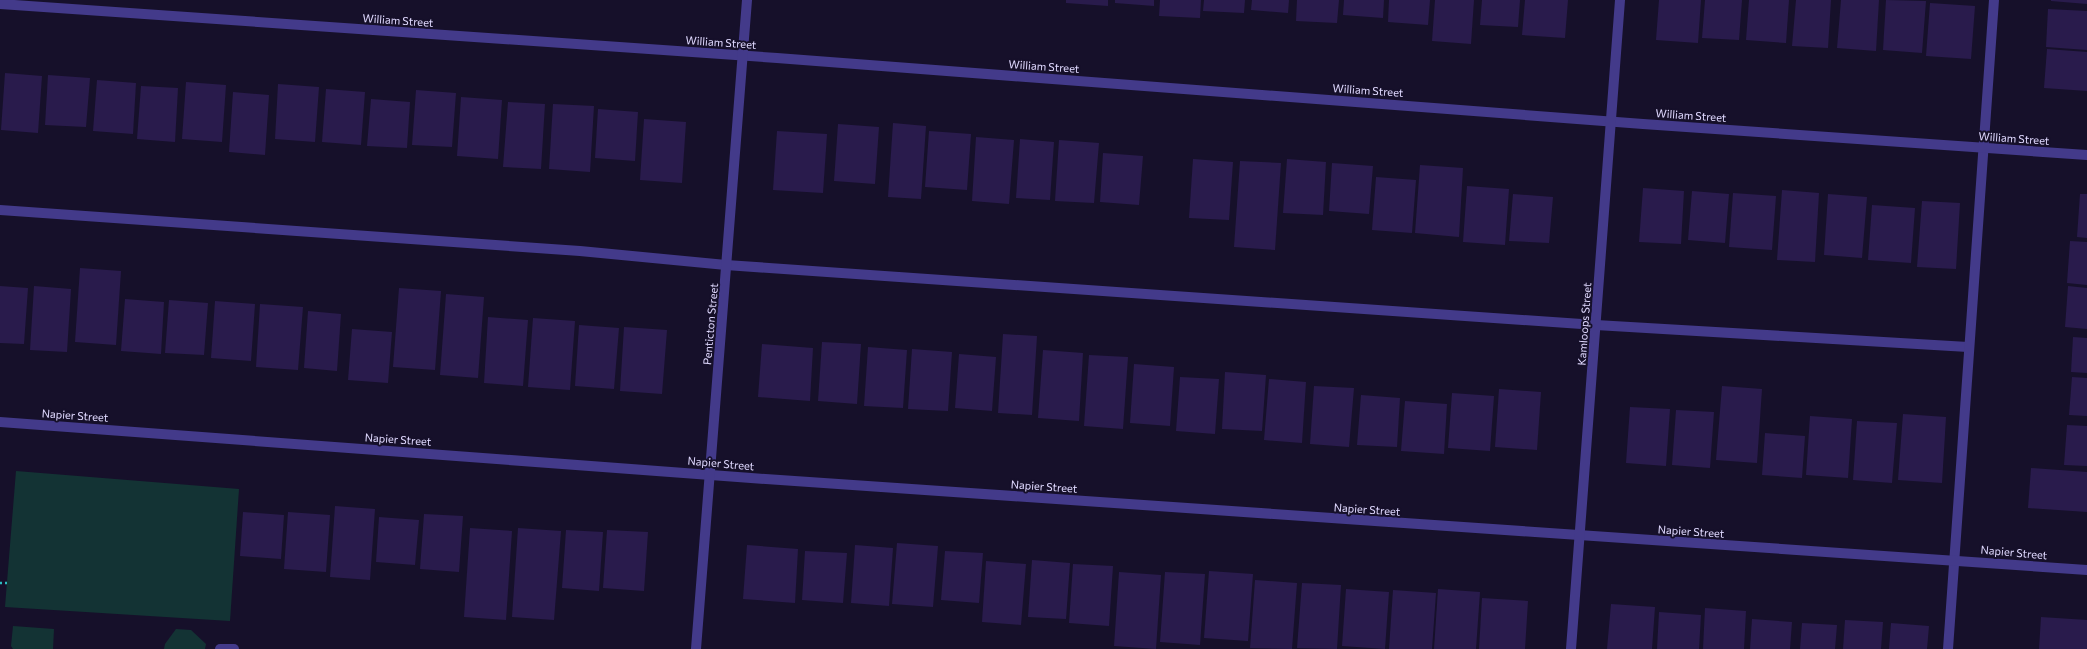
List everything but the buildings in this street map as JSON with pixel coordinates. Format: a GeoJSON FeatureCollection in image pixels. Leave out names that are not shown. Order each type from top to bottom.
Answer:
{"type":"FeatureCollection","features":[{"type":"Feature","properties":{"kind":"street","name":"Penticton Street"},"geometry":{"type":"LineString","coordinates":[[696,649],[747,0]]}},
{"type":"Feature","properties":{"kind":"street","name":"Kamloops Street"},"geometry":{"type":"LineString","coordinates":[[1571,649],[1620,0]]}},
{"type":"Feature","properties":{"kind":"street"},"geometry":{"type":"LineString","coordinates":[[1948,649],[1968,347],[1994,0]]}},
{"type":"Feature","properties":{"kind":"street","name":"William Street"},"geometry":{"type":"LineString","coordinates":[[0,4],[743,56],[2087,155]]}},
{"type":"Feature","properties":{"kind":"street"},"geometry":{"type":"LineString","coordinates":[[0,210],[572,251],[726,265],[1596,325],[1968,347]]}},
{"type":"Feature","properties":{"kind":"street","name":"Napier Street"},"geometry":{"type":"LineString","coordinates":[[0,422],[1580,536],[2087,570]]}},
{"type":"Feature","properties":{"kind":"street"},"geometry":{"type":"LineString","coordinates":[[220,649],[234,649]]}},
{"type":"Feature","properties":{"kind":"path"},"geometry":{"type":"LineString","coordinates":[[0,583],[7,583]]}},
{"type":"Feature","properties":{"kind":"green space"},"geometry":{"type":"Polygon","coordinates":[[[16,471],[239,489],[230,621],[5,607],[16,471]]]}},
{"type":"Feature","properties":{"kind":"green space"},"geometry":{"type":"Polygon","coordinates":[[[13,626],[54,629],[53,649],[13,649],[11,646],[13,626]]]}},
{"type":"Feature","properties":{"kind":"green space"},"geometry":{"type":"Polygon","coordinates":[[[176,629],[191,630],[206,644],[205,649],[164,649],[165,644],[176,629]]]}}]}
